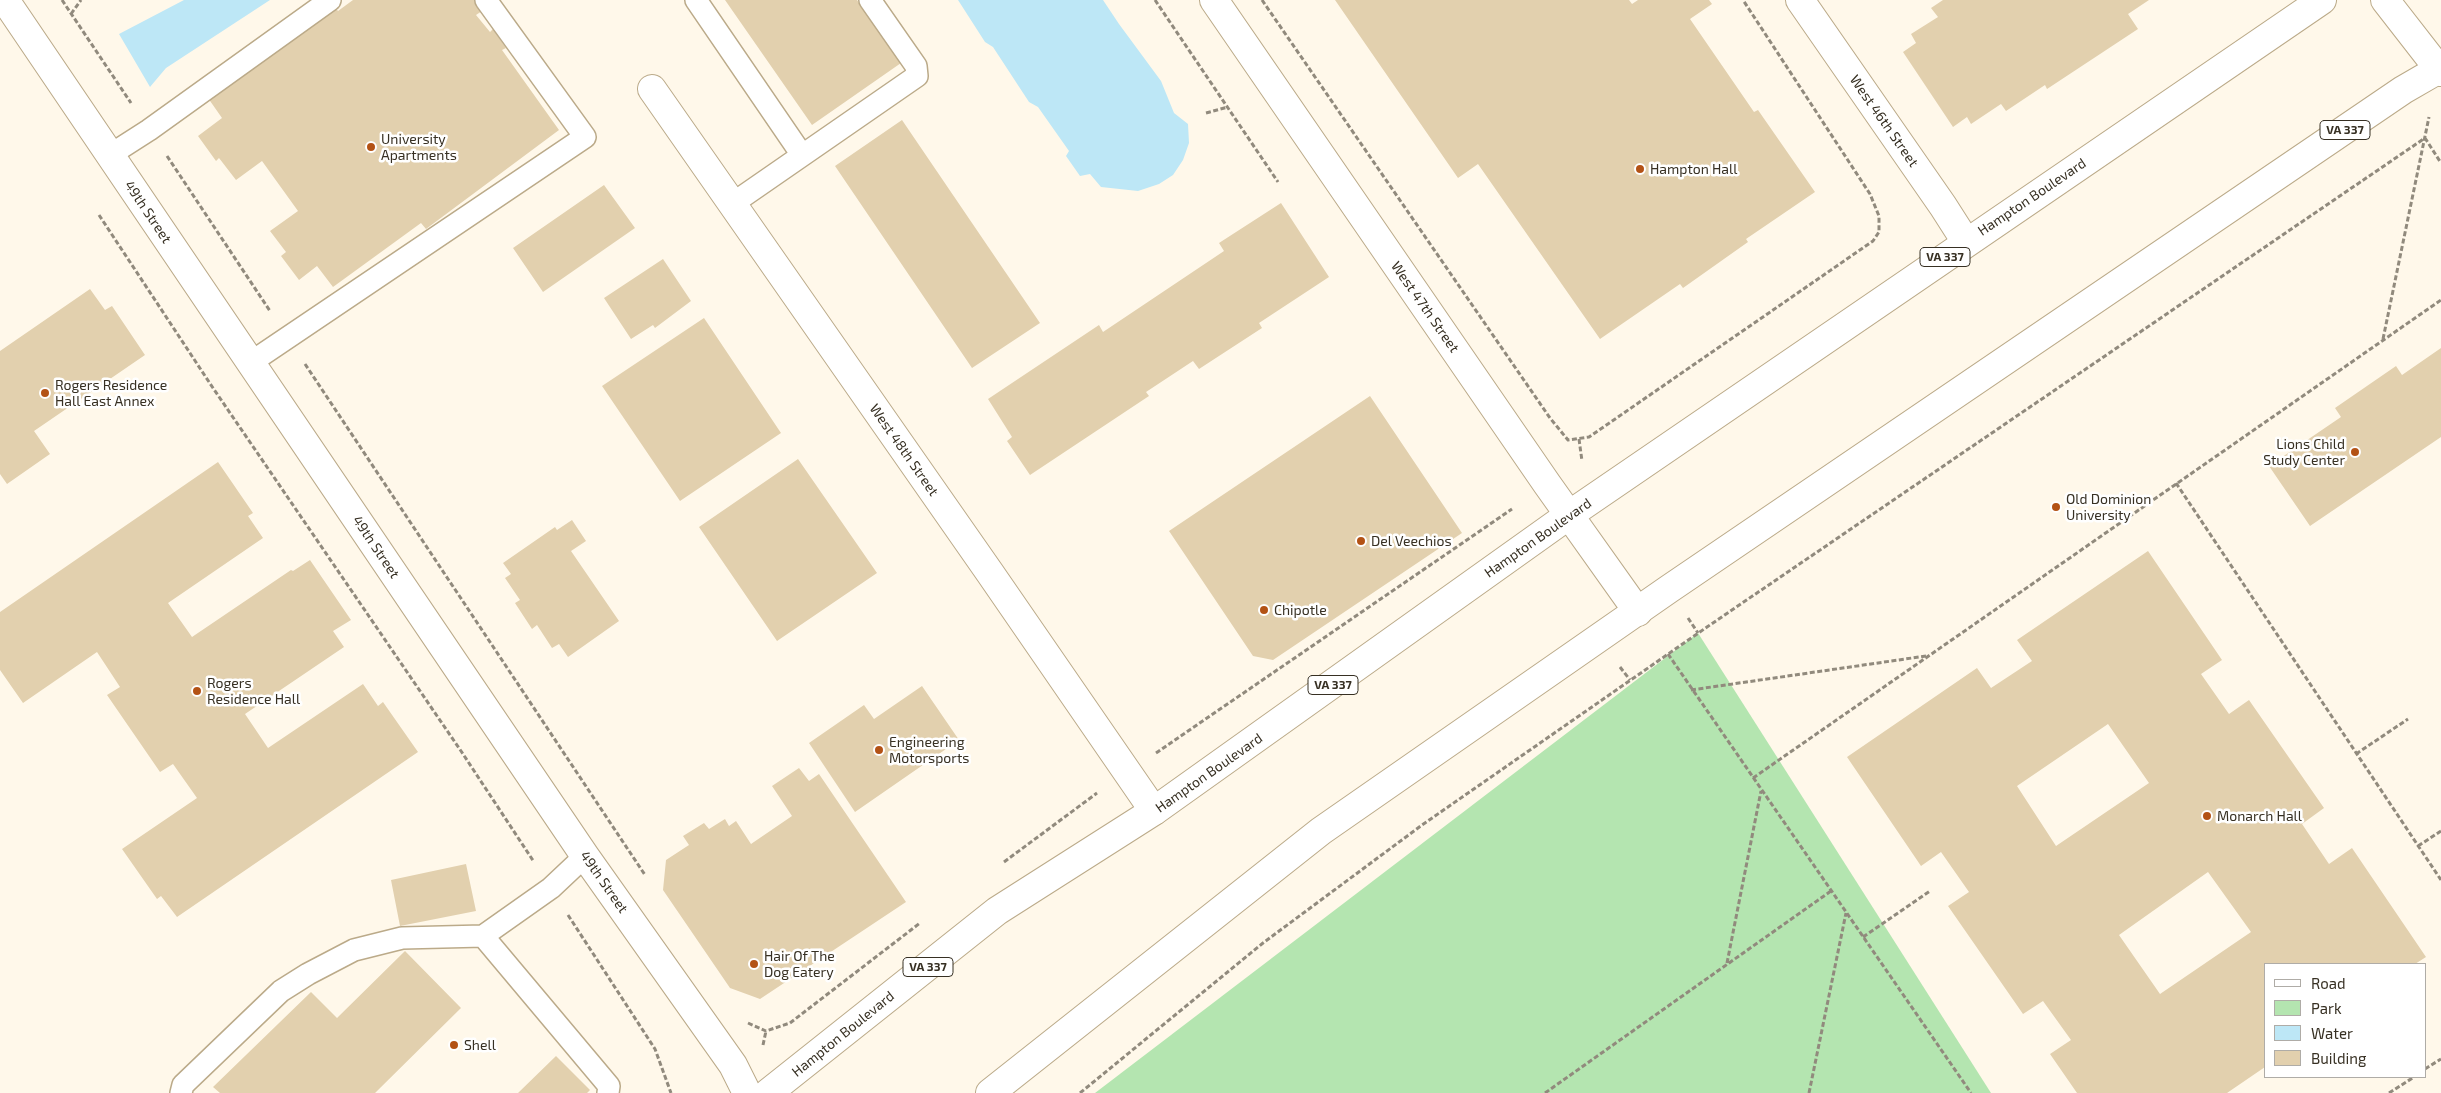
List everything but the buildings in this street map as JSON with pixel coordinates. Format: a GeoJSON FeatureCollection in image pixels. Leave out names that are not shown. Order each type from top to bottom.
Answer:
{"type":"FeatureCollection","features":[{"type":"Feature","properties":{"kind":"main road","name":"49th Street"},"geometry":{"type":"LineString","coordinates":[[5,0],[250,363],[530,772],[585,856],[733,1065],[747,1093]]}},
{"type":"Feature","properties":{"kind":"main road","name":"West 47th Street"},"geometry":{"type":"LineString","coordinates":[[1214,0],[1569,516],[1638,612]]}},
{"type":"Feature","properties":{"kind":"main road","name":"West 46th Street"},"geometry":{"type":"LineString","coordinates":[[1800,0],[1966,242]]}},
{"type":"Feature","properties":{"kind":"main road","name":"Hampton Boulevard"},"geometry":{"type":"LineString","coordinates":[[768,1093],[997,911],[1154,812],[1569,516],[1966,242],[2322,0]]}},
{"type":"Feature","properties":{"kind":"main road"},"geometry":{"type":"LineString","coordinates":[[2385,0],[2440,70]]}},
{"type":"Feature","properties":{"kind":"main road","name":"VA 337"},"geometry":{"type":"LineString","coordinates":[[990,1093],[1321,831],[2379,106],[2440,70]]}},
{"type":"Feature","properties":{"kind":"main road","name":"West 48th Street"},"geometry":{"type":"LineString","coordinates":[[652,89],[1154,812]]}},
{"type":"Feature","properties":{"kind":"lane"},"geometry":{"type":"LineString","coordinates":[[110,155],[149,130],[330,0]]}},
{"type":"Feature","properties":{"kind":"lane"},"geometry":{"type":"LineString","coordinates":[[250,363],[585,137],[486,0]]}},
{"type":"Feature","properties":{"kind":"lane"},"geometry":{"type":"LineString","coordinates":[[696,0],[802,155]]}},
{"type":"Feature","properties":{"kind":"lane"},"geometry":{"type":"LineString","coordinates":[[732,204],[916,76],[916,66],[870,0]]}},
{"type":"Feature","properties":{"kind":"lane"},"geometry":{"type":"LineString","coordinates":[[182,1093],[183,1085],[282,991],[308,974],[354,950],[402,938],[483,936],[551,888],[585,856]]}},
{"type":"Feature","properties":{"kind":"lane"},"geometry":{"type":"LineString","coordinates":[[483,936],[609,1086],[608,1093]]}},
{"type":"Feature","properties":{"kind":"path"},"geometry":{"type":"LineString","coordinates":[[62,0],[650,883]]}},
{"type":"Feature","properties":{"kind":"path"},"geometry":{"type":"LineString","coordinates":[[71,14],[81,0]]}},
{"type":"Feature","properties":{"kind":"path"},"geometry":{"type":"LineString","coordinates":[[1155,0],[1278,182]]}},
{"type":"Feature","properties":{"kind":"path"},"geometry":{"type":"LineString","coordinates":[[1262,0],[1550,418],[1568,440],[1589,437],[1873,242],[1879,232],[1879,216],[1870,194],[1744,0]]}},
{"type":"Feature","properties":{"kind":"path"},"geometry":{"type":"LineString","coordinates":[[1206,113],[1228,107]]}},
{"type":"Feature","properties":{"kind":"path"},"geometry":{"type":"LineString","coordinates":[[2382,340],[2429,117]]}},
{"type":"Feature","properties":{"kind":"path"},"geometry":{"type":"LineString","coordinates":[[2425,138],[2441,163]]}},
{"type":"Feature","properties":{"kind":"path"},"geometry":{"type":"LineString","coordinates":[[1080,1093],[1263,943],[1422,825],[1630,680],[2425,138]]}},
{"type":"Feature","properties":{"kind":"path"},"geometry":{"type":"LineString","coordinates":[[99,215],[213,388],[461,751],[551,888],[655,1049],[671,1093]]}},
{"type":"Feature","properties":{"kind":"path"},"geometry":{"type":"LineString","coordinates":[[1753,778],[2441,300]]}},
{"type":"Feature","properties":{"kind":"path"},"geometry":{"type":"LineString","coordinates":[[1579,438],[1582,461]]}},
{"type":"Feature","properties":{"kind":"path"},"geometry":{"type":"LineString","coordinates":[[2176,483],[2441,880]]}},
{"type":"Feature","properties":{"kind":"path"},"geometry":{"type":"LineString","coordinates":[[998,866],[1127,773],[1512,509]]}},
{"type":"Feature","properties":{"kind":"path"},"geometry":{"type":"LineString","coordinates":[[1668,654],[1691,690],[1971,1093]]}},
{"type":"Feature","properties":{"kind":"path"},"geometry":{"type":"LineString","coordinates":[[1691,690],[1928,656]]}},
{"type":"Feature","properties":{"kind":"path"},"geometry":{"type":"LineString","coordinates":[[1618,665],[1630,680]]}},
{"type":"Feature","properties":{"kind":"path"},"geometry":{"type":"LineString","coordinates":[[2356,754],[2408,719]]}},
{"type":"Feature","properties":{"kind":"path"},"geometry":{"type":"LineString","coordinates":[[1727,964],[1761,790]]}},
{"type":"Feature","properties":{"kind":"path"},"geometry":{"type":"LineString","coordinates":[[2418,846],[2441,831]]}},
{"type":"Feature","properties":{"kind":"path"},"geometry":{"type":"LineString","coordinates":[[1545,1093],[1831,891]]}},
{"type":"Feature","properties":{"kind":"path"},"geometry":{"type":"LineString","coordinates":[[1863,937],[1930,891]]}},
{"type":"Feature","properties":{"kind":"path"},"geometry":{"type":"LineString","coordinates":[[1810,1093],[1846,912]]}},
{"type":"Feature","properties":{"kind":"path"},"geometry":{"type":"LineString","coordinates":[[742,1020],[766,1031],[790,1024],[927,918]]}},
{"type":"Feature","properties":{"kind":"path"},"geometry":{"type":"LineString","coordinates":[[763,1045],[766,1031]]}},
{"type":"Feature","properties":{"kind":"path"},"geometry":{"type":"LineString","coordinates":[[2426,1068],[2441,1059]]}},
{"type":"Feature","properties":{"kind":"path"},"geometry":{"type":"LineString","coordinates":[[2389,1093],[2412,1078]]}},
{"type":"Feature","properties":{"kind":"green space"},"geometry":{"type":"Polygon","coordinates":[[[1698,633],[1991,1093],[1095,1093],[1698,633]]]}},
{"type":"Feature","properties":{"kind":"water"},"geometry":{"type":"Polygon","coordinates":[[[184,0],[270,0],[166,68],[150,87],[119,34],[184,0]]]}},
{"type":"Feature","properties":{"kind":"water"},"geometry":{"type":"Polygon","coordinates":[[[958,0],[1103,0],[1161,81],[1174,113],[1188,124],[1189,143],[1183,160],[1173,175],[1159,184],[1138,191],[1101,187],[1090,174],[1080,176],[1066,156],[1069,151],[1038,107],[1029,102],[993,47],[985,42],[958,0]]]}},
{"type":"Feature","properties":{"kind":"place","name":"University Apartments"},"geometry":{"type":"Point","coordinates":[371,147]}},
{"type":"Feature","properties":{"kind":"place","name":"Hampton Hall"},"geometry":{"type":"Point","coordinates":[1640,169]}},
{"type":"Feature","properties":{"kind":"place","name":"Rogers Residence Hall East Annex"},"geometry":{"type":"Point","coordinates":[45,393]}},
{"type":"Feature","properties":{"kind":"place","name":"Lions Child Study Center"},"geometry":{"type":"Point","coordinates":[2355,452]}},
{"type":"Feature","properties":{"kind":"place","name":"Old Dominion University"},"geometry":{"type":"Point","coordinates":[2056,507]}},
{"type":"Feature","properties":{"kind":"place","name":"Del Veechios"},"geometry":{"type":"Point","coordinates":[1361,541]}},
{"type":"Feature","properties":{"kind":"place","name":"Chipotle"},"geometry":{"type":"Point","coordinates":[1264,610]}},
{"type":"Feature","properties":{"kind":"place","name":"Rogers Residence Hall"},"geometry":{"type":"Point","coordinates":[197,691]}},
{"type":"Feature","properties":{"kind":"place","name":"Engineering Motorsports"},"geometry":{"type":"Point","coordinates":[879,750]}},
{"type":"Feature","properties":{"kind":"place","name":"Monarch Hall"},"geometry":{"type":"Point","coordinates":[2207,816]}},
{"type":"Feature","properties":{"kind":"place","name":"Hair Of The Dog Eatery"},"geometry":{"type":"Point","coordinates":[754,964]}},
{"type":"Feature","properties":{"kind":"place","name":"Shell"},"geometry":{"type":"Point","coordinates":[454,1045]}}]}
